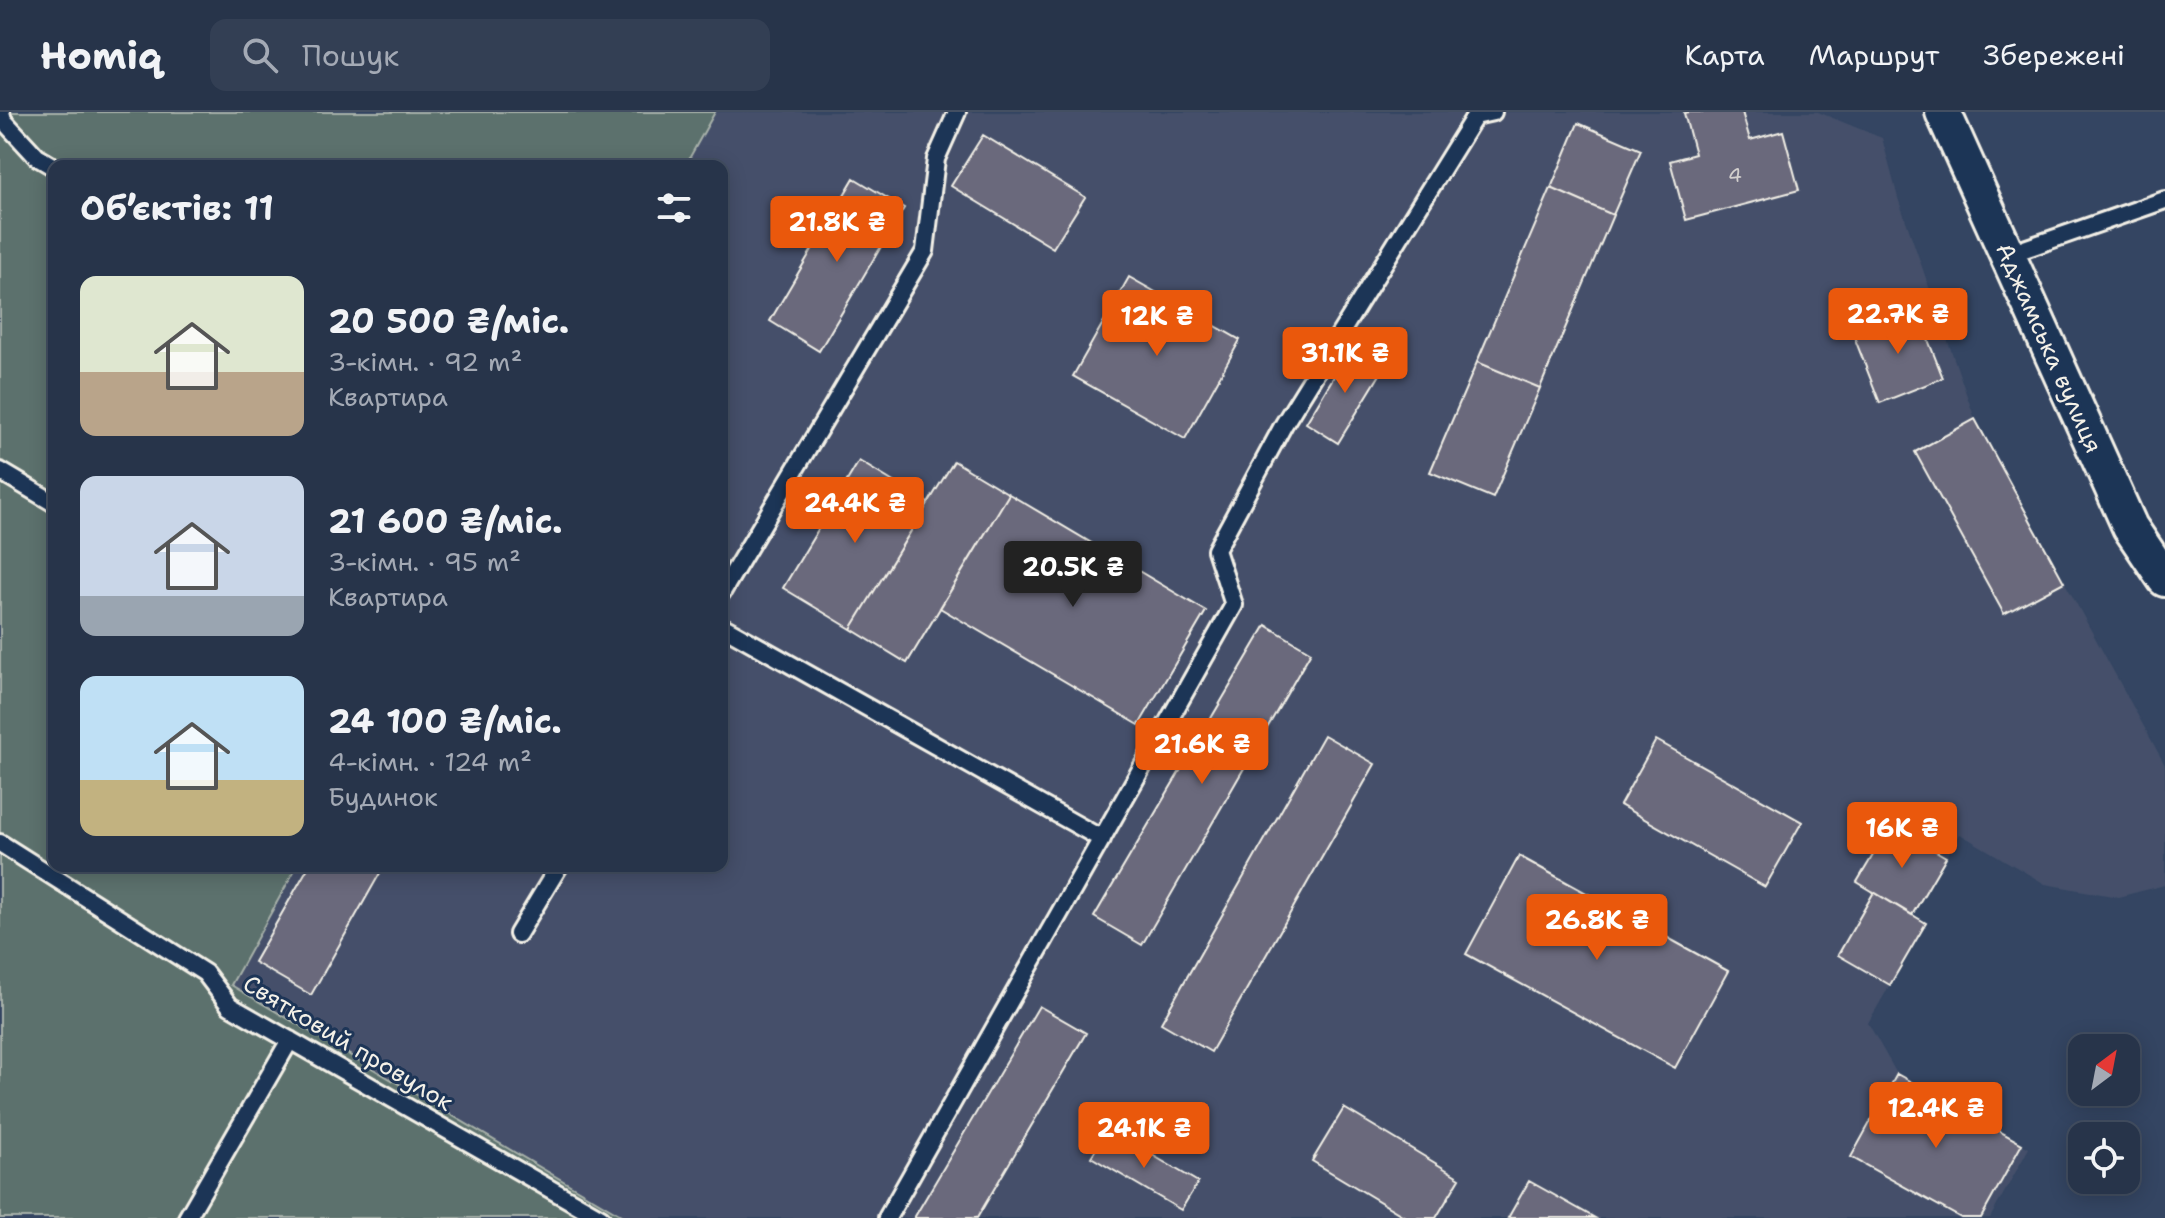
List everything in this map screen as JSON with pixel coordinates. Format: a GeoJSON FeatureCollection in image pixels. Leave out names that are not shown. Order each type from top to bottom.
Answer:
{"type":"FeatureCollection","features":[{"type":"Feature","properties":{"kind":"street","name":"Аджамська вулиця"},"geometry":{"type":"LineString","coordinates":[[1943,112],[2130,527],[2165,579]]}},
{"type":"Feature","properties":{"kind":"lane"},"geometry":{"type":"LineString","coordinates":[[1,112],[3,120],[37,157],[48,163]]}},
{"type":"Feature","properties":{"kind":"lane"},"geometry":{"type":"LineString","coordinates":[[728,582],[925,251],[936,159],[957,112]]}},
{"type":"Feature","properties":{"kind":"lane"},"geometry":{"type":"LineString","coordinates":[[887,1218],[1234,605],[1216,550],[1284,424],[1475,116],[1493,112]]}},
{"type":"Feature","properties":{"kind":"lane"},"geometry":{"type":"LineString","coordinates":[[2007,255],[2165,200]]}},
{"type":"Feature","properties":{"kind":"lane"},"geometry":{"type":"LineString","coordinates":[[0,471],[48,499]]}},
{"type":"Feature","properties":{"kind":"lane"},"geometry":{"type":"LineString","coordinates":[[728,629],[1102,839]]}},
{"type":"Feature","properties":{"kind":"lane","name":"Святковий провулок"},"geometry":{"type":"LineString","coordinates":[[0,843],[205,973],[230,1006],[597,1217]]}},
{"type":"Feature","properties":{"kind":"lane"},"geometry":{"type":"LineString","coordinates":[[518,934],[555,872]]}},
{"type":"Feature","properties":{"kind":"lane"},"geometry":{"type":"LineString","coordinates":[[187,1218],[290,1040]]}},
{"type":"Feature","properties":{"kind":"shaded area"},"geometry":{"type":"Polygon","coordinates":[[[715,112],[1818,112],[1882,138],[1898,198],[1975,419],[2165,765],[2165,885],[2118,897],[2045,884],[1960,834],[1913,914],[1926,923],[1868,1023],[1897,1074],[2029,1148],[1990,1218],[626,1218],[230,985],[294,872],[728,872],[728,160],[688,160],[715,112]]]}},
{"type":"Feature","properties":{"kind":"green space"},"geometry":{"type":"Polygon","coordinates":[[[0,112],[715,112],[688,160],[48,160],[48,872],[294,872],[231,985],[626,1218],[0,1218],[0,112]]]}},
{"type":"Feature","properties":{"kind":"building"},"geometry":{"type":"Polygon","coordinates":[[[1742,112],[1750,140],[1783,131],[1799,190],[1686,220],[1670,161],[1695,154],[1684,113],[1742,112]]]}},
{"type":"Feature","properties":{"kind":"building"},"geometry":{"type":"Polygon","coordinates":[[[1578,123],[1641,150],[1613,215],[1551,188],[1578,123]]]}},
{"type":"Feature","properties":{"kind":"building"},"geometry":{"type":"Polygon","coordinates":[[[983,135],[1085,197],[1053,248],[951,186],[983,135]]]}},
{"type":"Feature","properties":{"kind":"building"},"geometry":{"type":"Polygon","coordinates":[[[854,178],[904,208],[819,351],[770,321],[854,178]]]}},
{"type":"Feature","properties":{"kind":"building"},"geometry":{"type":"Polygon","coordinates":[[[1551,188],[1613,215],[1540,388],[1477,362],[1551,188]]]}},
{"type":"Feature","properties":{"kind":"building"},"geometry":{"type":"Polygon","coordinates":[[[1129,277],[1240,340],[1185,439],[1073,376],[1129,277]]]}},
{"type":"Feature","properties":{"kind":"building"},"geometry":{"type":"Polygon","coordinates":[[[1916,309],[1943,378],[1880,403],[1853,334],[1916,309]]]}},
{"type":"Feature","properties":{"kind":"building"},"geometry":{"type":"Polygon","coordinates":[[[1351,348],[1384,368],[1338,443],[1306,423],[1351,348]]]}},
{"type":"Feature","properties":{"kind":"building"},"geometry":{"type":"Polygon","coordinates":[[[1477,362],[1540,388],[1493,498],[1430,472],[1477,362]]]}},
{"type":"Feature","properties":{"kind":"building"},"geometry":{"type":"Polygon","coordinates":[[[1975,419],[2064,582],[2004,614],[1915,452],[1975,419]]]}},
{"type":"Feature","properties":{"kind":"building"},"geometry":{"type":"Polygon","coordinates":[[[859,461],[928,503],[851,629],[783,588],[859,461]]]}},
{"type":"Feature","properties":{"kind":"building"},"geometry":{"type":"Polygon","coordinates":[[[954,461],[1009,494],[907,663],[851,629],[954,461]]]}},
{"type":"Feature","properties":{"kind":"building"},"geometry":{"type":"Polygon","coordinates":[[[1009,494],[1206,611],[1139,725],[940,608],[1009,494]]]}},
{"type":"Feature","properties":{"kind":"building"},"geometry":{"type":"Polygon","coordinates":[[[1266,625],[1311,652],[1142,945],[1094,917],[1266,625]]]}},
{"type":"Feature","properties":{"kind":"building"},"geometry":{"type":"Polygon","coordinates":[[[1324,735],[1375,764],[1211,1052],[1161,1023],[1324,735]]]}},
{"type":"Feature","properties":{"kind":"building"},"geometry":{"type":"Polygon","coordinates":[[[1656,740],[1802,822],[1765,887],[1620,805],[1656,740]]]}},
{"type":"Feature","properties":{"kind":"building"},"geometry":{"type":"Polygon","coordinates":[[[1891,825],[1946,857],[1912,915],[1857,882],[1891,825]]]}},
{"type":"Feature","properties":{"kind":"building"},"geometry":{"type":"Polygon","coordinates":[[[1519,856],[1728,971],[1675,1068],[1466,954],[1519,856]]]}},
{"type":"Feature","properties":{"kind":"building"},"geometry":{"type":"Polygon","coordinates":[[[306,872],[381,872],[311,995],[254,962],[306,872]]]}},
{"type":"Feature","properties":{"kind":"building"},"geometry":{"type":"Polygon","coordinates":[[[1874,892],[1926,923],[1890,985],[1838,955],[1874,892]]]}},
{"type":"Feature","properties":{"kind":"building"},"geometry":{"type":"Polygon","coordinates":[[[1039,1006],[1086,1033],[977,1218],[914,1218],[1039,1006]]]}},
{"type":"Feature","properties":{"kind":"building"},"geometry":{"type":"Polygon","coordinates":[[[1897,1074],[2022,1144],[1981,1218],[1961,1218],[1851,1157],[1897,1074]]]}},
{"type":"Feature","properties":{"kind":"building"},"geometry":{"type":"Polygon","coordinates":[[[1344,1108],[1460,1178],[1436,1218],[1407,1218],[1312,1161],[1344,1108]]]}},
{"type":"Feature","properties":{"kind":"building"},"geometry":{"type":"Polygon","coordinates":[[[1108,1129],[1198,1182],[1181,1210],[1091,1157],[1108,1129]]]}},
{"type":"Feature","properties":{"kind":"building"},"geometry":{"type":"Polygon","coordinates":[[[1529,1181],[1595,1218],[1508,1218],[1529,1181]]]}}]}
